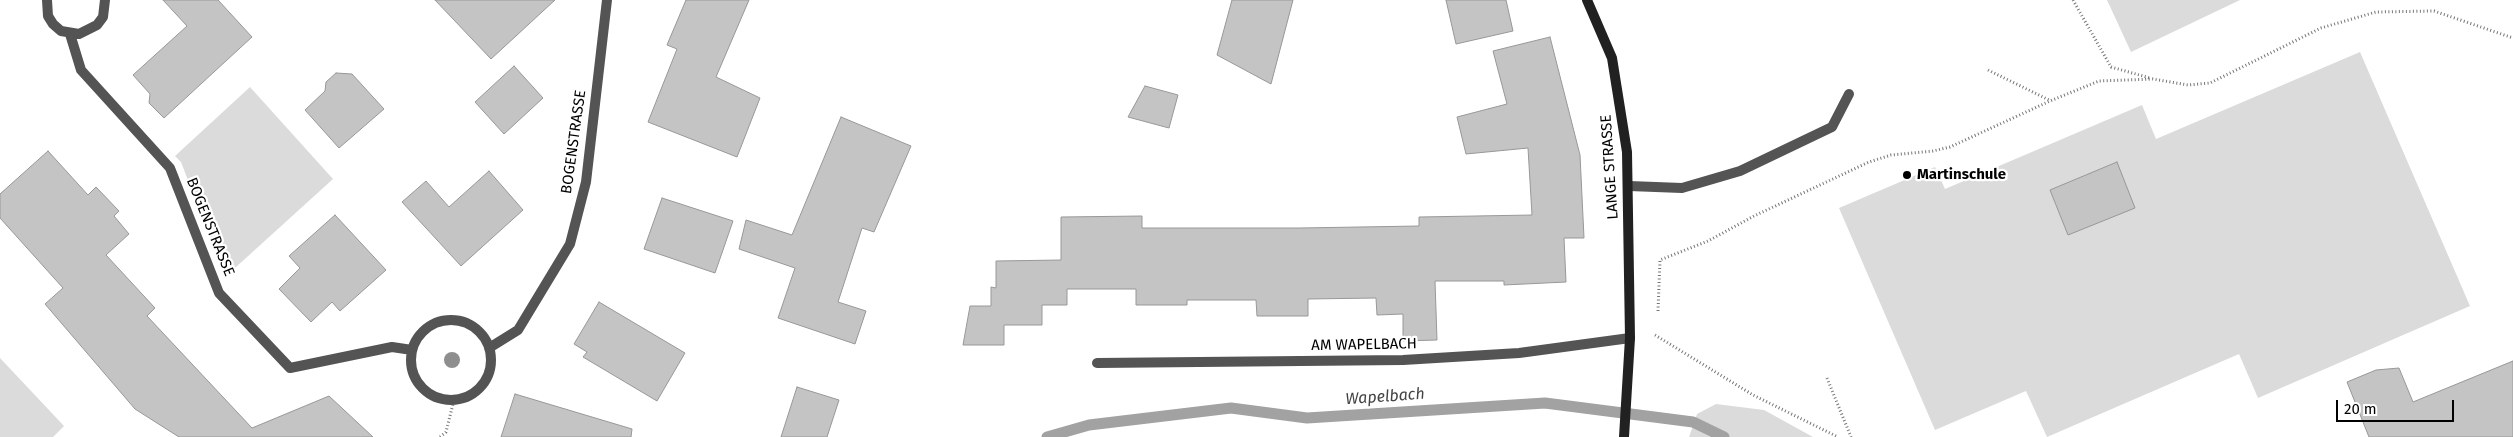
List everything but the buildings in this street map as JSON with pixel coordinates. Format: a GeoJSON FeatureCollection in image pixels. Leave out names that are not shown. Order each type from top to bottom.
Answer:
{"type":"FeatureCollection","features":[{"type":"Feature","properties":{"kind":"main road","name":"LANGE STRASSE"},"geometry":{"type":"LineString","coordinates":[[1587,0],[1612,58],[1627,152],[1630,338],[1624,437]]}},
{"type":"Feature","properties":{"kind":"street"},"geometry":{"type":"LineString","coordinates":[[47,0],[48,16],[53,24],[61,31],[70,34],[79,34],[97,26],[103,17],[105,0]]}},
{"type":"Feature","properties":{"kind":"street","name":"BOGENSTRASSE"},"geometry":{"type":"LineString","coordinates":[[489,348],[518,330],[570,244],[586,182],[607,0]]}},
{"type":"Feature","properties":{"kind":"street","name":"BOGENSTRASSE"},"geometry":{"type":"LineString","coordinates":[[70,34],[81,70],[170,168],[219,292],[290,368],[392,347],[412,350]]}},
{"type":"Feature","properties":{"kind":"street"},"geometry":{"type":"LineString","coordinates":[[1629,186],[1682,188],[1740,171],[1832,127],[1849,94]]}},
{"type":"Feature","properties":{"kind":"street"},"geometry":{"type":"LineString","coordinates":[[450,319],[463,321],[474,327],[484,337],[489,348],[491,360],[484,383],[476,391],[454,400],[429,394],[420,386],[413,375],[410,362],[412,350],[417,338],[426,328],[437,322],[450,319]]}},
{"type":"Feature","properties":{"kind":"street","name":"AM WAPELBACH"},"geometry":{"type":"LineString","coordinates":[[1097,364],[1403,360],[1519,353],[1630,338]]}},
{"type":"Feature","properties":{"kind":"path"},"geometry":{"type":"LineString","coordinates":[[2073,0],[2111,67],[2153,79],[2188,85],[2210,83],[2322,28],[2376,12],[2434,11],[2513,38]]}},
{"type":"Feature","properties":{"kind":"path"},"geometry":{"type":"LineString","coordinates":[[1988,70],[2050,101]]}},
{"type":"Feature","properties":{"kind":"path"},"geometry":{"type":"LineString","coordinates":[[1658,316],[1660,260],[1708,241],[1754,216],[1869,162],[1891,155],[1933,151],[1950,147],[2050,101],[2099,81],[2153,79]]}},
{"type":"Feature","properties":{"kind":"path"},"geometry":{"type":"LineString","coordinates":[[1657,326],[1657,335]]}},
{"type":"Feature","properties":{"kind":"path"},"geometry":{"type":"LineString","coordinates":[[1630,338],[1657,335],[1753,395],[1838,437]]}},
{"type":"Feature","properties":{"kind":"path"},"geometry":{"type":"LineString","coordinates":[[1827,378],[1851,437]]}},
{"type":"Feature","properties":{"kind":"path"},"geometry":{"type":"LineString","coordinates":[[440,437],[446,432],[454,400]]}},
{"type":"Feature","properties":{"kind":"shaded area"},"geometry":{"type":"Polygon","coordinates":[[[2107,0],[2240,0],[2131,52],[2107,0]]]}},
{"type":"Feature","properties":{"kind":"shaded area"},"geometry":{"type":"Polygon","coordinates":[[[2360,52],[2470,306],[2258,398],[2239,354],[2047,437],[2026,391],[1935,430],[1839,208],[1935,167],[1945,189],[2142,105],[2156,139],[2360,52]]]}},
{"type":"Feature","properties":{"kind":"shaded area"},"geometry":{"type":"Polygon","coordinates":[[[250,87],[333,179],[225,277],[181,162],[175,156],[250,87]]]}},
{"type":"Feature","properties":{"kind":"shaded area"},"geometry":{"type":"Polygon","coordinates":[[[0,358],[64,426],[53,437],[0,437],[0,358]]]}},
{"type":"Feature","properties":{"kind":"shaded area"},"geometry":{"type":"Polygon","coordinates":[[[1716,404],[1764,410],[1813,437],[1689,437],[1697,414],[1716,404]]]}},
{"type":"Feature","properties":{"kind":"waterway","name":"Wapelbach"},"geometry":{"type":"LineString","coordinates":[[1047,437],[1089,425],[1231,408],[1307,418],[1545,403],[1693,422],[1724,437]]}},
{"type":"Feature","properties":{"kind":"place","name":"Martinschule"},"geometry":{"type":"Point","coordinates":[1907,175]}}]}
